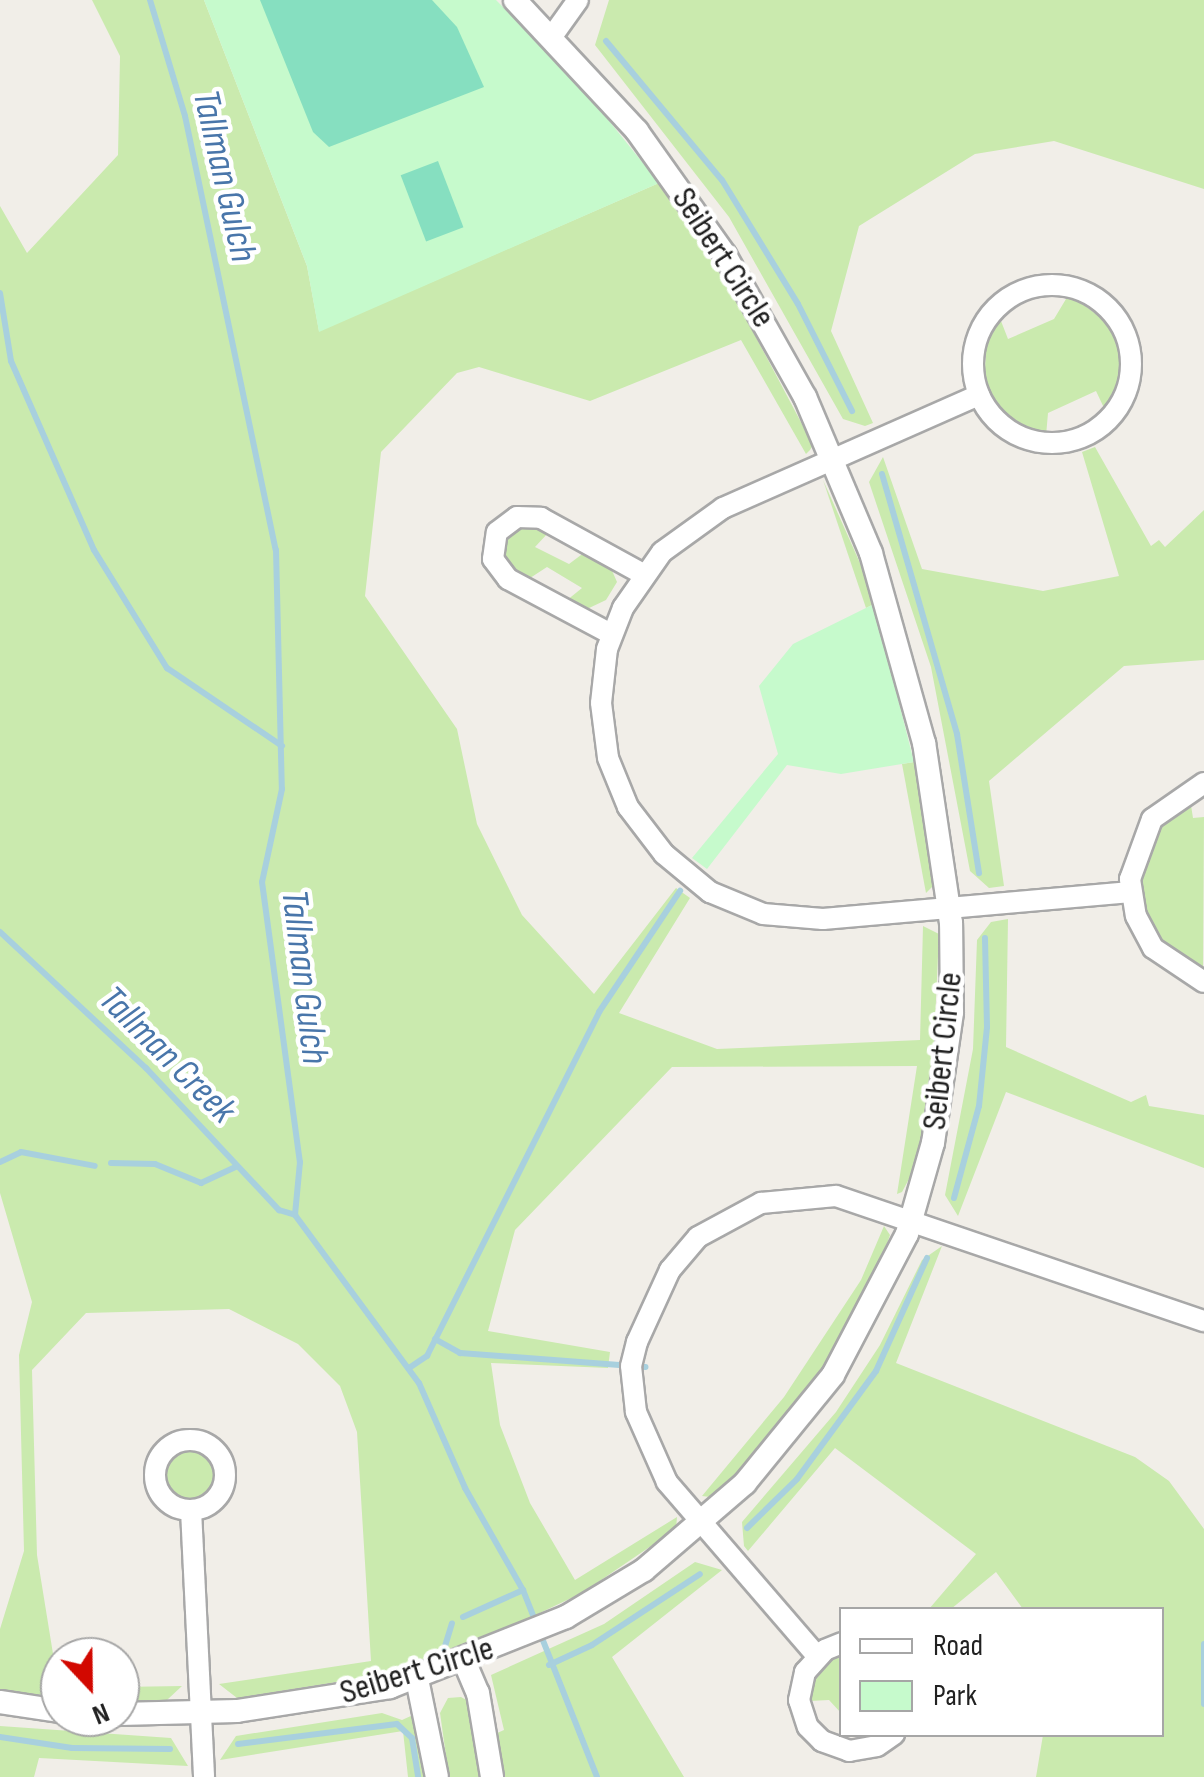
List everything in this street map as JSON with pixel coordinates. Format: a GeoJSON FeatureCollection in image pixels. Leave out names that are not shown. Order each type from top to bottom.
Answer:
{"type":"FeatureCollection","features":[{"type":"Feature","properties":{"kind":"street","name":"Seibert Circle"},"geometry":{"type":"LineString","coordinates":[[140,1714],[201,1714],[317,1702],[417,1680],[566,1617],[644,1570],[703,1524],[774,1452],[833,1375],[912,1218],[948,1057],[950,908],[910,681],[834,460],[725,255],[650,148],[553,35],[515,0]]}},
{"type":"Feature","properties":{"kind":"street"},"geometry":{"type":"LineString","coordinates":[[553,35],[578,0]]}},
{"type":"Feature","properties":{"kind":"street"},"geometry":{"type":"LineString","coordinates":[[1064,285],[1087,292],[1107,306],[1126,336],[1131,370],[1121,403],[1106,421],[1076,439],[1020,436],[992,415],[980,395],[973,360],[978,336],[997,306],[1028,288],[1064,285]]}},
{"type":"Feature","properties":{"kind":"street"},"geometry":{"type":"LineString","coordinates":[[980,395],[708,516],[644,574],[611,634],[602,692],[608,758],[645,834],[690,878],[732,902],[792,919],[1130,892]]}},
{"type":"Feature","properties":{"kind":"street"},"geometry":{"type":"LineString","coordinates":[[611,634],[508,580],[493,559],[497,532],[516,517],[540,518],[644,574]]}},
{"type":"Feature","properties":{"kind":"street"},"geometry":{"type":"LineString","coordinates":[[1204,783],[1152,819],[1134,853],[1130,892],[1153,948],[1204,982]]}},
{"type":"Feature","properties":{"kind":"street"},"geometry":{"type":"LineString","coordinates":[[817,1656],[657,1466],[632,1389],[637,1342],[670,1270],[707,1229],[773,1199],[836,1196],[912,1218],[1204,1321]]}},
{"type":"Feature","properties":{"kind":"street"},"geometry":{"type":"LineString","coordinates":[[191,1510],[204,1777]]}},
{"type":"Feature","properties":{"kind":"street"},"geometry":{"type":"LineString","coordinates":[[839,1645],[817,1656],[799,1690],[800,1709],[814,1735],[839,1750],[859,1751],[888,1737]]}},
{"type":"Feature","properties":{"kind":"street"},"geometry":{"type":"LineString","coordinates":[[465,1662],[478,1693],[492,1777]]}},
{"type":"Feature","properties":{"kind":"street"},"geometry":{"type":"LineString","coordinates":[[417,1680],[437,1777]]}},
{"type":"Feature","properties":{"kind":"street"},"geometry":{"type":"LineString","coordinates":[[0,1702],[40,1707]]}},
{"type":"Feature","properties":{"kind":"green space"},"geometry":{"type":"Polygon","coordinates":[[[92,0],[204,0],[307,266],[319,331],[659,183],[731,290],[813,445],[810,450],[806,454],[741,340],[590,401],[479,367],[457,373],[381,452],[365,596],[457,729],[477,824],[522,915],[594,994],[676,888],[690,898],[619,1013],[717,1049],[920,1040],[923,926],[939,934],[932,1089],[916,1166],[902,1192],[897,1194],[917,1066],[672,1067],[515,1230],[488,1331],[610,1352],[608,1368],[491,1363],[500,1425],[530,1503],[575,1580],[677,1517],[676,1529],[582,1593],[474,1644],[375,1676],[237,1698],[219,1684],[371,1661],[357,1432],[340,1386],[298,1344],[229,1309],[86,1313],[32,1370],[37,1555],[50,1637],[40,1637],[40,1695],[0,1690],[0,1629],[24,1551],[19,1355],[32,1302],[0,1193],[0,206],[27,253],[118,155],[120,56],[92,0]]]}},
{"type":"Feature","properties":{"kind":"green space"},"geometry":{"type":"Polygon","coordinates":[[[204,0],[496,0],[577,81],[659,183],[319,332],[307,266],[204,0]]]}},
{"type":"Feature","properties":{"kind":"green space"},"geometry":{"type":"Polygon","coordinates":[[[260,0],[432,0],[457,27],[484,87],[329,147],[313,132],[260,0]]]}},
{"type":"Feature","properties":{"kind":"green space"},"geometry":{"type":"Polygon","coordinates":[[[609,0],[1204,0],[1204,189],[1054,141],[975,154],[859,226],[831,331],[873,423],[865,426],[843,419],[729,217],[595,45],[609,0]]]}},
{"type":"Feature","properties":{"kind":"green space"},"geometry":{"type":"Polygon","coordinates":[[[438,161],[463,227],[426,242],[401,175],[438,161]]]}},
{"type":"Feature","properties":{"kind":"green space"},"geometry":{"type":"Polygon","coordinates":[[[1069,294],[1112,326],[1124,374],[1105,410],[1096,391],[1048,413],[1046,436],[1032,434],[990,400],[984,385],[987,334],[1001,321],[1008,339],[1054,319],[1069,294]]]}},
{"type":"Feature","properties":{"kind":"green space"},"geometry":{"type":"Polygon","coordinates":[[[1095,447],[1151,546],[1159,540],[1165,547],[1204,510],[1204,660],[1124,666],[989,781],[1004,886],[989,888],[970,871],[931,667],[869,482],[883,457],[922,569],[1043,591],[1119,576],[1082,452],[1095,447]]]}},
{"type":"Feature","properties":{"kind":"green space"},"geometry":{"type":"Polygon","coordinates":[[[823,480],[864,572],[874,604],[866,608],[823,480]]]}},
{"type":"Feature","properties":{"kind":"green space"},"geometry":{"type":"Polygon","coordinates":[[[529,523],[548,533],[535,547],[569,564],[585,552],[610,566],[617,582],[606,600],[587,609],[566,601],[582,588],[547,567],[527,580],[504,563],[501,543],[516,525],[529,523]]]}},
{"type":"Feature","properties":{"kind":"green space"},"geometry":{"type":"Polygon","coordinates":[[[874,604],[914,762],[841,774],[787,765],[707,869],[692,858],[778,754],[759,686],[793,644],[874,604]]]}},
{"type":"Feature","properties":{"kind":"green space"},"geometry":{"type":"Polygon","coordinates":[[[914,762],[934,885],[926,893],[902,764],[914,762]]]}},
{"type":"Feature","properties":{"kind":"green space"},"geometry":{"type":"Polygon","coordinates":[[[1190,799],[1193,818],[1204,817],[1203,972],[1154,935],[1139,896],[1143,853],[1167,813],[1190,799]]]}},
{"type":"Feature","properties":{"kind":"green space"},"geometry":{"type":"Polygon","coordinates":[[[1008,919],[1006,1047],[1131,1102],[1146,1095],[1149,1106],[1204,1115],[1204,1168],[1006,1092],[958,1216],[945,1195],[973,1049],[977,940],[991,922],[1008,919]]]}},
{"type":"Feature","properties":{"kind":"green space"},"geometry":{"type":"Polygon","coordinates":[[[884,1226],[890,1235],[878,1270],[824,1366],[748,1462],[710,1497],[702,1496],[784,1397],[861,1280],[884,1226]]]}},
{"type":"Feature","properties":{"kind":"green space"},"geometry":{"type":"Polygon","coordinates":[[[942,1246],[896,1363],[1135,1457],[1169,1481],[1204,1529],[1204,1777],[1036,1777],[1043,1737],[1164,1737],[1164,1607],[1022,1607],[996,1572],[953,1607],[931,1607],[976,1554],[835,1448],[748,1551],[744,1546],[742,1522],[836,1412],[880,1345],[922,1260],[942,1246]]]}},
{"type":"Feature","properties":{"kind":"green space"},"geometry":{"type":"Polygon","coordinates":[[[190,1448],[209,1456],[217,1475],[209,1494],[190,1502],[171,1494],[163,1475],[171,1456],[190,1448]]]}},
{"type":"Feature","properties":{"kind":"green space"},"geometry":{"type":"Polygon","coordinates":[[[695,1562],[722,1570],[612,1657],[684,1777],[502,1777],[495,1734],[504,1730],[491,1675],[604,1624],[695,1562]]]}},
{"type":"Feature","properties":{"kind":"green space"},"geometry":{"type":"Polygon","coordinates":[[[839,1652],[839,1711],[829,1700],[810,1701],[809,1688],[823,1661],[839,1652]]]}},
{"type":"Feature","properties":{"kind":"green space"},"geometry":{"type":"Polygon","coordinates":[[[182,1686],[167,1700],[140,1701],[140,1687],[182,1686]]]}},
{"type":"Feature","properties":{"kind":"green space"},"geometry":{"type":"Polygon","coordinates":[[[461,1697],[472,1703],[482,1777],[449,1777],[440,1713],[448,1698],[461,1697]]]}},
{"type":"Feature","properties":{"kind":"green space"},"geometry":{"type":"Polygon","coordinates":[[[382,1713],[402,1720],[413,1715],[426,1777],[408,1777],[403,1731],[220,1760],[236,1736],[382,1713]]]}},
{"type":"Feature","properties":{"kind":"green space"},"geometry":{"type":"Polygon","coordinates":[[[0,1726],[40,1729],[40,1737],[171,1738],[188,1766],[39,1758],[34,1777],[0,1777],[0,1726]]]}},
{"type":"Feature","properties":{"kind":"waterway","name":"Tallman Gulch"},"geometry":{"type":"LineString","coordinates":[[150,0],[185,116],[276,550],[282,789],[262,882],[300,1162],[295,1215],[419,1383],[465,1488],[523,1590],[597,1777]]}},
{"type":"Feature","properties":{"kind":"waterway"},"geometry":{"type":"LineString","coordinates":[[606,41],[722,180],[798,304],[852,411]]}},
{"type":"Feature","properties":{"kind":"waterway"},"geometry":{"type":"LineString","coordinates":[[0,293],[11,361],[94,550],[167,668],[282,746]]}},
{"type":"Feature","properties":{"kind":"waterway"},"geometry":{"type":"LineString","coordinates":[[882,474],[957,734],[979,873]]}},
{"type":"Feature","properties":{"kind":"waterway"},"geometry":{"type":"LineString","coordinates":[[409,1368],[427,1356],[599,1012],[680,891]]}},
{"type":"Feature","properties":{"kind":"waterway","name":"Tallman Creek"},"geometry":{"type":"LineString","coordinates":[[0,932],[146,1068],[279,1210],[295,1215]]}},
{"type":"Feature","properties":{"kind":"waterway"},"geometry":{"type":"LineString","coordinates":[[954,1198],[979,1106],[987,1027],[985,938]]}},
{"type":"Feature","properties":{"kind":"waterway"},"geometry":{"type":"LineString","coordinates":[[0,1162],[21,1152],[95,1166]]}},
{"type":"Feature","properties":{"kind":"waterway"},"geometry":{"type":"LineString","coordinates":[[111,1163],[155,1164],[201,1183],[236,1167]]}},
{"type":"Feature","properties":{"kind":"waterway"},"geometry":{"type":"LineString","coordinates":[[747,1528],[797,1479],[876,1371],[927,1258]]}},
{"type":"Feature","properties":{"kind":"waterway"},"geometry":{"type":"LineString","coordinates":[[435,1339],[460,1353],[645,1367]]}},
{"type":"Feature","properties":{"kind":"waterway"},"geometry":{"type":"LineString","coordinates":[[549,1665],[592,1645],[700,1574]]}},
{"type":"Feature","properties":{"kind":"waterway"},"geometry":{"type":"LineString","coordinates":[[463,1617],[523,1590]]}},
{"type":"Feature","properties":{"kind":"waterway"},"geometry":{"type":"LineString","coordinates":[[442,1656],[452,1624]]}},
{"type":"Feature","properties":{"kind":"waterway"},"geometry":{"type":"LineString","coordinates":[[1204,1644],[1204,1704]]}},
{"type":"Feature","properties":{"kind":"waterway"},"geometry":{"type":"LineString","coordinates":[[238,1744],[397,1724],[412,1738],[418,1777]]}},
{"type":"Feature","properties":{"kind":"waterway"},"geometry":{"type":"LineString","coordinates":[[0,1737],[72,1748],[170,1749]]}}]}
